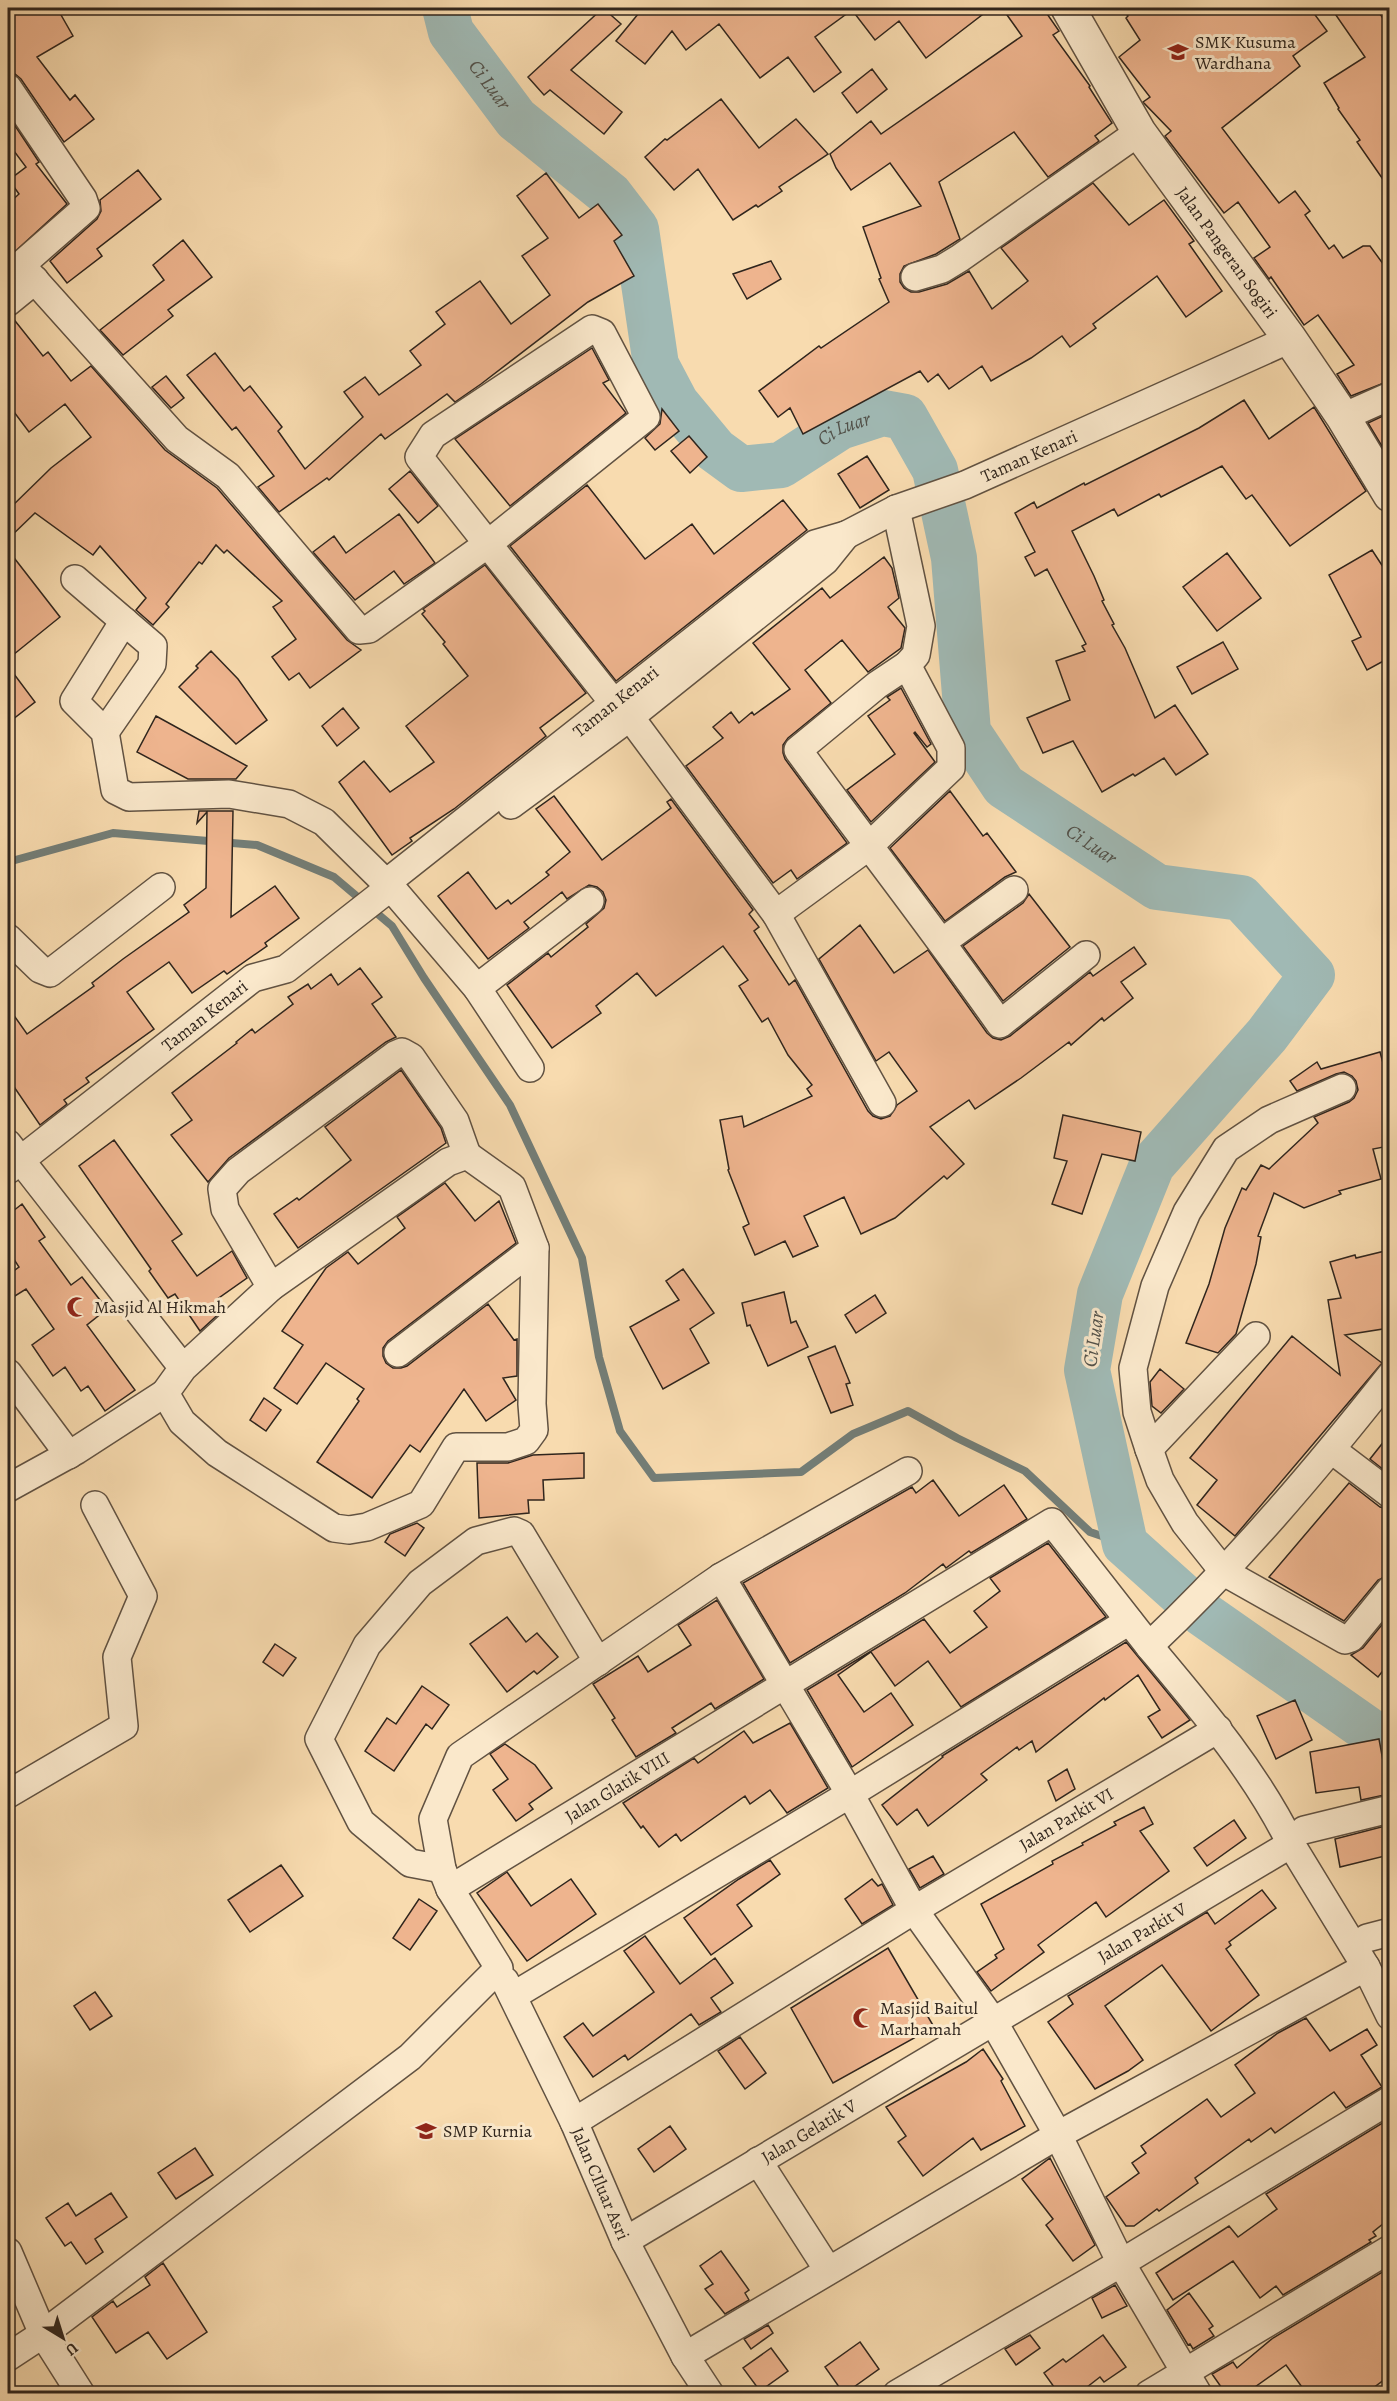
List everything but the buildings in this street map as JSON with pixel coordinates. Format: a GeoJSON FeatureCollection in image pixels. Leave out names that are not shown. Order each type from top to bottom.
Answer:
{"type":"FeatureCollection","features":[{"type":"Feature","properties":{"kind":"street","name":"Jalan Pangeran Sogiri"},"geometry":{"type":"LineString","coordinates":[[1068,8],[1139,132],[1290,339],[1343,417],[1389,495]]}},
{"type":"Feature","properties":{"kind":"street"},"geometry":{"type":"LineString","coordinates":[[8,88],[83,199],[86,208],[21,265],[177,439],[228,476],[358,630],[369,629],[489,543],[646,417],[604,336],[597,329],[591,329],[433,435],[419,457],[489,543],[622,709],[776,914],[882,1103]]}},
{"type":"Feature","properties":{"kind":"street"},"geometry":{"type":"LineString","coordinates":[[915,277],[942,268],[960,258],[1139,132]]}},
{"type":"Feature","properties":{"kind":"street"},"geometry":{"type":"LineString","coordinates":[[8,302],[35,280]]}},
{"type":"Feature","properties":{"kind":"street","name":"Taman Kenari"},"geometry":{"type":"LineString","coordinates":[[16,1161],[270,989],[286,969],[622,709],[815,544],[846,535],[908,505],[965,485],[1290,339]]}},
{"type":"Feature","properties":{"kind":"street"},"geometry":{"type":"LineString","coordinates":[[1343,417],[1389,396]]}},
{"type":"Feature","properties":{"kind":"street"},"geometry":{"type":"LineString","coordinates":[[908,505],[921,626],[916,655],[907,665],[877,685],[798,750],[868,847],[942,942],[1000,1024],[1086,955]]}},
{"type":"Feature","properties":{"kind":"street"},"geometry":{"type":"LineString","coordinates":[[75,579],[153,646],[152,663],[105,732]]}},
{"type":"Feature","properties":{"kind":"street"},"geometry":{"type":"LineString","coordinates":[[124,621],[74,701],[105,732],[115,790],[129,797],[229,794],[290,804],[324,822],[385,891],[477,988],[530,1068]]}},
{"type":"Feature","properties":{"kind":"street"},"geometry":{"type":"LineString","coordinates":[[776,914],[868,847],[951,768],[951,748],[907,665]]}},
{"type":"Feature","properties":{"kind":"street"},"geometry":{"type":"LineString","coordinates":[[8,938],[40,969],[50,972],[162,887]]}},
{"type":"Feature","properties":{"kind":"street"},"geometry":{"type":"LineString","coordinates":[[942,942],[1014,890]]}},
{"type":"Feature","properties":{"kind":"street"},"geometry":{"type":"LineString","coordinates":[[477,988],[590,902]]}},
{"type":"Feature","properties":{"kind":"street"},"geometry":{"type":"LineString","coordinates":[[165,1394],[182,1422],[218,1453],[333,1528],[349,1530],[367,1527],[421,1504],[456,1447],[508,1447],[526,1441],[534,1430],[532,1404],[535,1248],[512,1187],[467,1155],[455,1121],[411,1057],[402,1052],[238,1172],[222,1189],[225,1209],[271,1287]]}},
{"type":"Feature","properties":{"kind":"street"},"geometry":{"type":"LineString","coordinates":[[1342,1088],[1269,1120],[1226,1149],[1187,1212],[1155,1286],[1133,1368],[1137,1412],[1161,1480],[1185,1523],[1222,1575],[1345,1640],[1351,1638],[1389,1590]]}},
{"type":"Feature","properties":{"kind":"street"},"geometry":{"type":"LineString","coordinates":[[8,1488],[69,1455],[165,1394],[183,1368],[271,1287],[448,1162],[467,1155]]}},
{"type":"Feature","properties":{"kind":"street"},"geometry":{"type":"LineString","coordinates":[[16,1161],[183,1368]]}},
{"type":"Feature","properties":{"kind":"street"},"geometry":{"type":"LineString","coordinates":[[399,1353],[535,1248]]}},
{"type":"Feature","properties":{"kind":"street"},"geometry":{"type":"LineString","coordinates":[[1149,1449],[1256,1336]]}},
{"type":"Feature","properties":{"kind":"street"},"geometry":{"type":"LineString","coordinates":[[8,1373],[69,1455]]}},
{"type":"Feature","properties":{"kind":"street"},"geometry":{"type":"LineString","coordinates":[[1158,1638],[1222,1575],[1332,1450],[1389,1376]]}},
{"type":"Feature","properties":{"kind":"street"},"geometry":{"type":"LineString","coordinates":[[1332,1450],[1389,1494]]}},
{"type":"Feature","properties":{"kind":"street"},"geometry":{"type":"LineString","coordinates":[[446,1879],[433,1819],[460,1756],[721,1577],[908,1471]]}},
{"type":"Feature","properties":{"kind":"street"},"geometry":{"type":"LineString","coordinates":[[8,1794],[124,1726],[117,1657],[143,1596],[95,1505]]}},
{"type":"Feature","properties":{"kind":"street","name":"Jalan Glatik VIII"},"geometry":{"type":"LineString","coordinates":[[446,1879],[785,1684],[1052,1522],[1129,1621]]}},
{"type":"Feature","properties":{"kind":"street"},"geometry":{"type":"LineString","coordinates":[[446,1879],[410,1863],[361,1822],[319,1739],[367,1645],[420,1583],[476,1541],[514,1531],[521,1534],[598,1662]]}},
{"type":"Feature","properties":{"kind":"street"},"geometry":{"type":"LineString","coordinates":[[721,1577],[850,1794],[914,1910],[993,2021],[1058,2135],[1121,2263],[1192,2383]]}},
{"type":"Feature","properties":{"kind":"street"},"geometry":{"type":"LineString","coordinates":[[513,1996],[850,1794],[1129,1621],[1158,1638],[1280,1823],[1297,1837],[1366,1966],[1389,2016]]}},
{"type":"Feature","properties":{"kind":"street","name":"Jalan Parkit VI"},"geometry":{"type":"LineString","coordinates":[[574,2122],[914,1910],[1218,1729]]}},
{"type":"Feature","properties":{"kind":"street","name":"Jalan Parkit V"},"geometry":{"type":"LineString","coordinates":[[993,2021],[1297,1837],[1389,1809]]}},
{"type":"Feature","properties":{"kind":"street","name":"Jalan CIluar Asri"},"geometry":{"type":"LineString","coordinates":[[446,1879],[499,1968],[574,2122],[625,2241],[685,2356],[710,2394]]}},
{"type":"Feature","properties":{"kind":"street"},"geometry":{"type":"LineString","coordinates":[[685,2356],[1058,2135],[1366,1966]]}},
{"type":"Feature","properties":{"kind":"street"},"geometry":{"type":"LineString","coordinates":[[8,2357],[43,2334],[410,2057],[499,1968]]}},
{"type":"Feature","properties":{"kind":"street","name":"Jalan Gelatik V"},"geometry":{"type":"LineString","coordinates":[[625,2241],[993,2021]]}},
{"type":"Feature","properties":{"kind":"street"},"geometry":{"type":"LineString","coordinates":[[897,2394],[1121,2263],[1389,2100]]}},
{"type":"Feature","properties":{"kind":"street"},"geometry":{"type":"LineString","coordinates":[[758,2161],[828,2270]]}},
{"type":"Feature","properties":{"kind":"street"},"geometry":{"type":"LineString","coordinates":[[1149,2394],[1192,2383],[1389,2249]]}},
{"type":"Feature","properties":{"kind":"street"},"geometry":{"type":"LineString","coordinates":[[8,2252],[43,2334],[81,2394]]}},
{"type":"Feature","properties":{"kind":"waterway","name":"Ci Luar"},"geometry":{"type":"LineString","coordinates":[[445,8],[451,32],[516,119],[610,195],[636,229],[656,365],[676,403],[715,450],[741,469],[781,465],[840,427],[883,413],[905,417],[935,470],[954,558],[968,732],[1004,786],[1157,887],[1241,898],[1312,975],[1267,1035],[1152,1165],[1100,1294],[1087,1370],[1125,1544],[1203,1614],[1390,1743]]}},
{"type":"Feature","properties":{"kind":"waterway"},"geometry":{"type":"LineString","coordinates":[[8,862],[113,833],[257,845],[334,877],[392,926],[424,978],[510,1105],[582,1258],[599,1357],[620,1431],[654,1478],[801,1472],[853,1434],[908,1411],[1025,1471],[1090,1532],[1125,1544]]}},
{"type":"Feature","properties":{"kind":"place","name":"SMK Kusuma Wardhana"},"geometry":{"type":"Point","coordinates":[1178,52]}},
{"type":"Feature","properties":{"kind":"place","name":"Masjid Al Hikmah"},"geometry":{"type":"Point","coordinates":[77,1307]}},
{"type":"Feature","properties":{"kind":"place","name":"Masjid Baitul Marhamah"},"geometry":{"type":"Point","coordinates":[863,2018]}},
{"type":"Feature","properties":{"kind":"place","name":"SMP Kurnia"},"geometry":{"type":"Point","coordinates":[426,2131]}}]}
